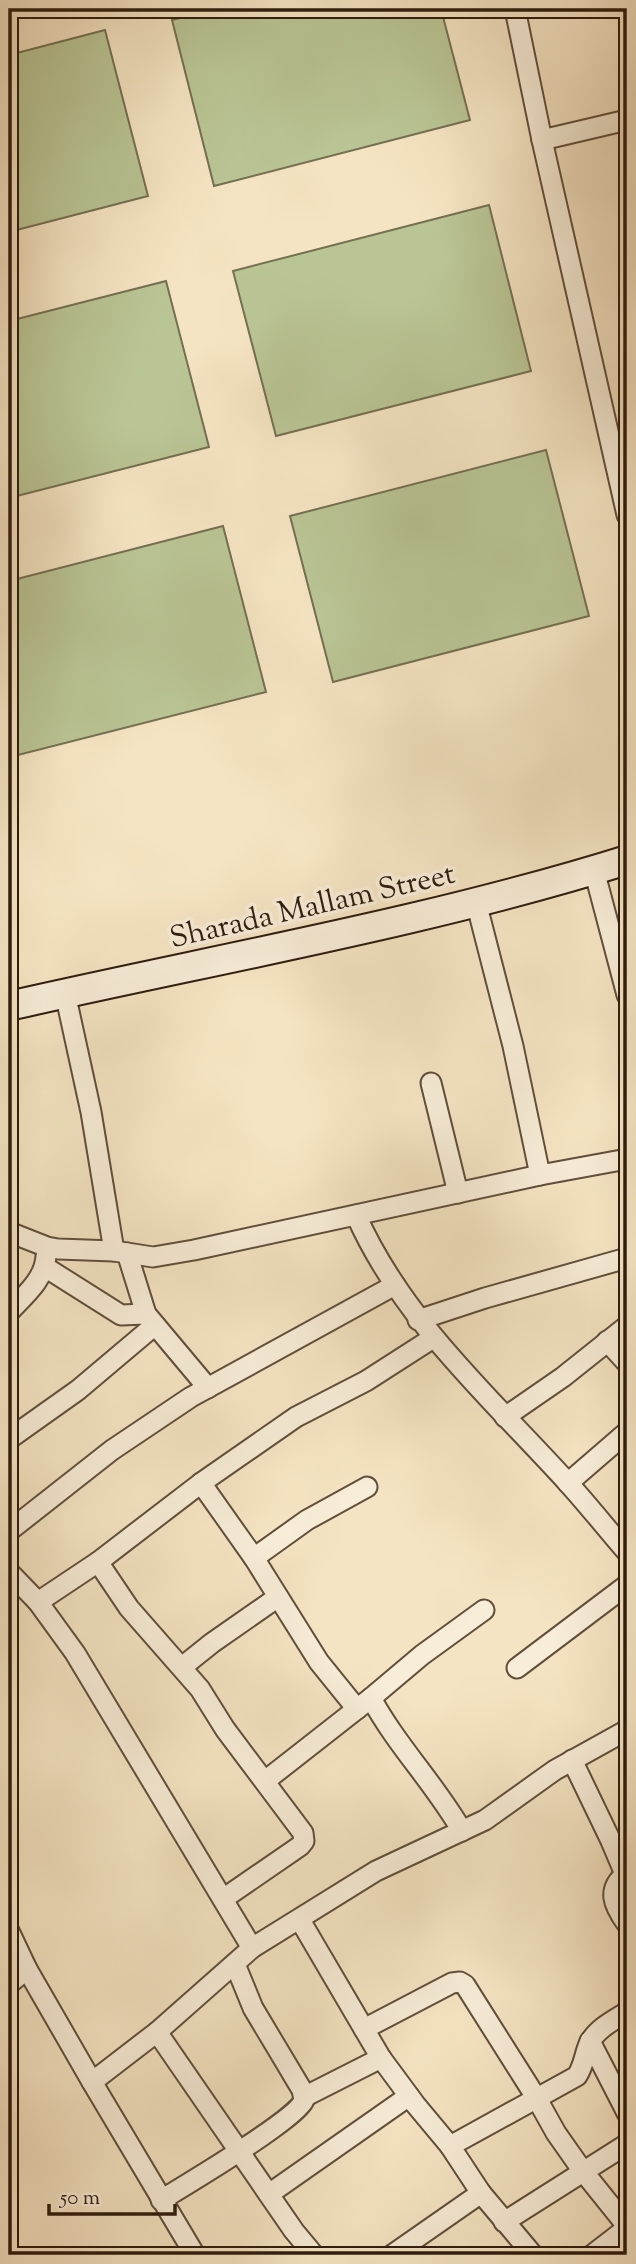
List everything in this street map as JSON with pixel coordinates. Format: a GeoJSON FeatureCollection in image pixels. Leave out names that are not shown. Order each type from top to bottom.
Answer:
{"type":"FeatureCollection","features":[{"type":"Feature","properties":{"kind":"street"},"geometry":{"type":"LineString","coordinates":[[515,9],[627,515]]}},
{"type":"Feature","properties":{"kind":"street"},"geometry":{"type":"LineString","coordinates":[[542,140],[627,120]]}},
{"type":"Feature","properties":{"kind":"street","name":"Sharada Mallam Street"},"geometry":{"type":"LineString","coordinates":[[9,990],[413,901],[627,845]]}},
{"type":"Feature","properties":{"kind":"street","name":"Sharada Mallam Street"},"geometry":{"type":"LineString","coordinates":[[9,1006],[476,902],[627,860]]}},
{"type":"Feature","properties":{"kind":"street"},"geometry":{"type":"LineString","coordinates":[[594,870],[627,995]]}},
{"type":"Feature","properties":{"kind":"street"},"geometry":{"type":"LineString","coordinates":[[476,902],[513,1046],[540,1175]]}},
{"type":"Feature","properties":{"kind":"street"},"geometry":{"type":"LineString","coordinates":[[65,993],[120,1252],[151,1320],[208,1388]]}},
{"type":"Feature","properties":{"kind":"street"},"geometry":{"type":"LineString","coordinates":[[431,1083],[458,1193]]}},
{"type":"Feature","properties":{"kind":"street"},"geometry":{"type":"LineString","coordinates":[[9,1232],[47,1247],[153,1257],[627,1159]]}},
{"type":"Feature","properties":{"kind":"street"},"geometry":{"type":"LineString","coordinates":[[356,1215],[367,1240],[418,1320],[568,1483],[627,1552]]}},
{"type":"Feature","properties":{"kind":"street"},"geometry":{"type":"LineString","coordinates":[[9,1312],[33,1286],[45,1267],[47,1247]]}},
{"type":"Feature","properties":{"kind":"street"},"geometry":{"type":"LineString","coordinates":[[418,1320],[627,1258]]}},
{"type":"Feature","properties":{"kind":"street"},"geometry":{"type":"LineString","coordinates":[[45,1267],[121,1315],[151,1320]]}},
{"type":"Feature","properties":{"kind":"street"},"geometry":{"type":"LineString","coordinates":[[9,1531],[112,1450],[208,1388],[395,1285]]}},
{"type":"Feature","properties":{"kind":"street"},"geometry":{"type":"LineString","coordinates":[[9,1439],[78,1390],[151,1320]]}},
{"type":"Feature","properties":{"kind":"street"},"geometry":{"type":"LineString","coordinates":[[505,1417],[562,1377],[627,1325]]}},
{"type":"Feature","properties":{"kind":"street"},"geometry":{"type":"LineString","coordinates":[[38,1602],[98,1562],[201,1483],[296,1417],[366,1381],[433,1338]]}},
{"type":"Feature","properties":{"kind":"street"},"geometry":{"type":"LineString","coordinates":[[607,1341],[627,1363]]}},
{"type":"Feature","properties":{"kind":"street"},"geometry":{"type":"LineString","coordinates":[[568,1483],[627,1432]]}},
{"type":"Feature","properties":{"kind":"street"},"geometry":{"type":"LineString","coordinates":[[201,1483],[254,1558],[319,1662],[364,1704],[445,1802],[462,1831]]}},
{"type":"Feature","properties":{"kind":"street"},"geometry":{"type":"LineString","coordinates":[[254,1558],[307,1520],[367,1487]]}},
{"type":"Feature","properties":{"kind":"street"},"geometry":{"type":"LineString","coordinates":[[98,1562],[129,1608],[158,1644],[182,1667],[303,1833],[304,1841],[223,1899]]}},
{"type":"Feature","properties":{"kind":"street"},"geometry":{"type":"LineString","coordinates":[[9,1572],[38,1602],[75,1653],[253,1948]]}},
{"type":"Feature","properties":{"kind":"street"},"geometry":{"type":"LineString","coordinates":[[517,1668],[627,1585]]}},
{"type":"Feature","properties":{"kind":"street"},"geometry":{"type":"LineString","coordinates":[[182,1667],[278,1597]]}},
{"type":"Feature","properties":{"kind":"street"},"geometry":{"type":"LineString","coordinates":[[265,1781],[422,1655],[484,1610]]}},
{"type":"Feature","properties":{"kind":"street"},"geometry":{"type":"LineString","coordinates":[[92,2082],[157,2032],[253,1948],[376,1871],[485,1820],[555,1770],[627,1730]]}},
{"type":"Feature","properties":{"kind":"street"},"geometry":{"type":"LineString","coordinates":[[572,1760],[626,1874],[613,1889],[612,1895],[617,1910],[627,1923]]}},
{"type":"Feature","properties":{"kind":"street"},"geometry":{"type":"LineString","coordinates":[[300,1920],[381,2057],[450,2146],[481,2193],[533,2255]]}},
{"type":"Feature","properties":{"kind":"street"},"geometry":{"type":"LineString","coordinates":[[9,1931],[27,1969],[195,2255]]}},
{"type":"Feature","properties":{"kind":"street"},"geometry":{"type":"LineString","coordinates":[[235,1964],[253,2008],[304,2097]]}},
{"type":"Feature","properties":{"kind":"street"},"geometry":{"type":"LineString","coordinates":[[9,1984],[27,1969]]}},
{"type":"Feature","properties":{"kind":"street"},"geometry":{"type":"LineString","coordinates":[[364,2029],[452,1983],[460,1982],[465,1985],[552,2126],[582,2170],[627,2227],[592,2255]]}},
{"type":"Feature","properties":{"kind":"street"},"geometry":{"type":"LineString","coordinates":[[450,2146],[577,2076],[583,2066],[590,2041],[627,2012]]}},
{"type":"Feature","properties":{"kind":"street"},"geometry":{"type":"LineString","coordinates":[[157,2032],[240,2150],[303,2252]]}},
{"type":"Feature","properties":{"kind":"street"},"geometry":{"type":"LineString","coordinates":[[590,2041],[627,2113]]}},
{"type":"Feature","properties":{"kind":"street"},"geometry":{"type":"LineString","coordinates":[[161,2200],[299,2110],[304,2097],[381,2057]]}},
{"type":"Feature","properties":{"kind":"street"},"geometry":{"type":"LineString","coordinates":[[269,2194],[409,2096]]}},
{"type":"Feature","properties":{"kind":"street"},"geometry":{"type":"LineString","coordinates":[[504,2221],[627,2144]]}},
{"type":"Feature","properties":{"kind":"street"},"geometry":{"type":"LineString","coordinates":[[392,2255],[481,2193]]}},
{"type":"Feature","properties":{"kind":"green space"},"geometry":{"type":"Polygon","coordinates":[[[215,9],[441,9],[470,120],[214,186],[172,20],[215,9]]]}},
{"type":"Feature","properties":{"kind":"green space"},"geometry":{"type":"Polygon","coordinates":[[[105,30],[148,196],[9,232],[9,55],[105,30]]]}},
{"type":"Feature","properties":{"kind":"green space"},"geometry":{"type":"Polygon","coordinates":[[[489,205],[531,371],[276,436],[233,271],[489,205]]]}},
{"type":"Feature","properties":{"kind":"green space"},"geometry":{"type":"Polygon","coordinates":[[[166,281],[209,447],[9,498],[9,321],[166,281]]]}},
{"type":"Feature","properties":{"kind":"green space"},"geometry":{"type":"Polygon","coordinates":[[[546,450],[589,616],[333,682],[290,516],[546,450]]]}},
{"type":"Feature","properties":{"kind":"green space"},"geometry":{"type":"Polygon","coordinates":[[[223,526],[266,692],[10,757],[9,581],[223,526]]]}}]}
